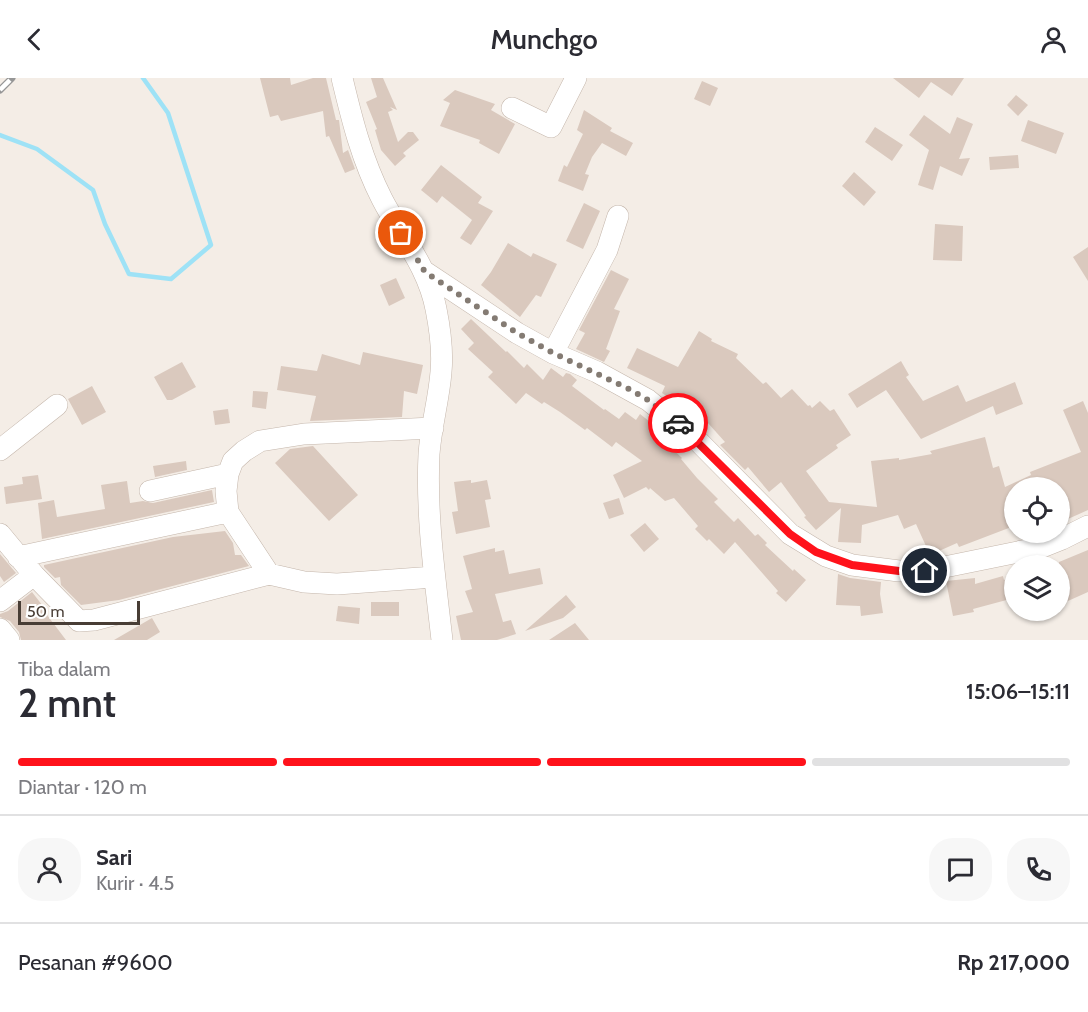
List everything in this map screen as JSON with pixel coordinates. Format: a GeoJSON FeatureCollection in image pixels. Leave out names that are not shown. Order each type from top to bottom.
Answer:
{"type":"FeatureCollection","features":[{"type":"Feature","properties":{"kind":"street"},"geometry":{"type":"LineString","coordinates":[[342,78],[352,122],[369,174],[392,219],[425,272],[436,307],[441,343],[441,372],[430,451],[428,497],[434,577],[442,640]]}},
{"type":"Feature","properties":{"kind":"street"},"geometry":{"type":"LineString","coordinates":[[512,108],[551,127],[576,78]]}},
{"type":"Feature","properties":{"kind":"street"},"geometry":{"type":"LineString","coordinates":[[553,353],[607,250],[618,216]]}},
{"type":"Feature","properties":{"kind":"street"},"geometry":{"type":"LineString","coordinates":[[425,272],[517,333],[648,400],[698,441],[790,534],[816,552],[852,565],[899,571],[925,571],[1042,547],[1088,526]]}},
{"type":"Feature","properties":{"kind":"street"},"geometry":{"type":"LineString","coordinates":[[0,450],[57,405]]}},
{"type":"Feature","properties":{"kind":"street"},"geometry":{"type":"LineString","coordinates":[[268,574],[228,512],[226,491],[228,474],[233,461],[244,451],[260,441],[304,434],[433,428]]}},
{"type":"Feature","properties":{"kind":"street"},"geometry":{"type":"LineString","coordinates":[[150,490],[228,474]]}},
{"type":"Feature","properties":{"kind":"street"},"geometry":{"type":"LineString","coordinates":[[18,558],[228,512]]}},
{"type":"Feature","properties":{"kind":"street"},"geometry":{"type":"LineString","coordinates":[[0,534],[18,558],[83,630],[94,620],[268,574],[304,582],[337,584],[434,577]]}},
{"type":"Feature","properties":{"kind":"street"},"geometry":{"type":"LineString","coordinates":[[0,601],[34,575]]}},
{"type":"Feature","properties":{"kind":"street"},"geometry":{"type":"LineString","coordinates":[[0,629],[9,640]]}},
{"type":"Feature","properties":{"kind":"building"},"geometry":{"type":"Polygon","coordinates":[[[260,78],[290,78],[291,85],[313,78],[326,78],[336,120],[339,120],[343,153],[348,150],[355,169],[345,173],[329,136],[326,137],[323,111],[281,121],[278,115],[270,117],[260,78]]]}},
{"type":"Feature","properties":{"kind":"building"},"geometry":{"type":"Polygon","coordinates":[[[371,78],[383,78],[397,110],[390,107],[393,110],[388,112],[398,142],[408,132],[413,132],[419,140],[403,153],[406,156],[395,166],[381,150],[375,130],[377,129],[366,102],[377,97],[371,78]]]}},
{"type":"Feature","properties":{"kind":"building"},"geometry":{"type":"Polygon","coordinates":[[[893,78],[964,78],[952,96],[931,82],[919,98],[893,78]]]}},
{"type":"Feature","properties":{"kind":"building"},"geometry":{"type":"Polygon","coordinates":[[[702,81],[718,88],[710,106],[694,99],[702,81]]]}},
{"type":"Feature","properties":{"kind":"building"},"geometry":{"type":"Polygon","coordinates":[[[455,90],[495,104],[491,110],[515,124],[499,154],[479,143],[480,140],[440,126],[450,103],[443,100],[455,90]]]}},
{"type":"Feature","properties":{"kind":"building"},"geometry":{"type":"Polygon","coordinates":[[[1016,95],[1028,105],[1018,116],[1007,105],[1016,95]]]}},
{"type":"Feature","properties":{"kind":"building"},"geometry":{"type":"Polygon","coordinates":[[[584,110],[612,128],[610,131],[633,143],[626,156],[602,143],[592,157],[585,174],[589,175],[583,191],[558,181],[564,165],[567,167],[583,134],[577,130],[584,110]]]}},
{"type":"Feature","properties":{"kind":"building"},"geometry":{"type":"Polygon","coordinates":[[[924,115],[950,134],[957,117],[973,124],[959,159],[970,158],[962,176],[940,166],[933,190],[918,185],[929,150],[909,135],[924,115]]]}},
{"type":"Feature","properties":{"kind":"building"},"geometry":{"type":"Polygon","coordinates":[[[1028,120],[1064,133],[1056,154],[1021,141],[1028,120]]]}},
{"type":"Feature","properties":{"kind":"building"},"geometry":{"type":"Polygon","coordinates":[[[875,127],[903,145],[892,161],[865,142],[875,127]]]}},
{"type":"Feature","properties":{"kind":"building"},"geometry":{"type":"Polygon","coordinates":[[[1018,155],[1019,168],[990,170],[989,157],[1018,155]]]}},
{"type":"Feature","properties":{"kind":"building"},"geometry":{"type":"Polygon","coordinates":[[[441,165],[482,197],[478,203],[493,211],[471,245],[460,238],[472,220],[442,196],[437,203],[421,190],[441,165]]]}},
{"type":"Feature","properties":{"kind":"building"},"geometry":{"type":"Polygon","coordinates":[[[854,172],[876,192],[864,206],[842,186],[854,172]]]}},
{"type":"Feature","properties":{"kind":"building"},"geometry":{"type":"Polygon","coordinates":[[[584,203],[600,211],[583,249],[566,241],[584,203]]]}},
{"type":"Feature","properties":{"kind":"building"},"geometry":{"type":"Polygon","coordinates":[[[935,224],[963,226],[962,261],[933,260],[935,224]]]}},
{"type":"Feature","properties":{"kind":"building"},"geometry":{"type":"Polygon","coordinates":[[[508,243],[531,257],[533,253],[557,264],[541,297],[536,295],[520,317],[481,285],[508,243]]]}},
{"type":"Feature","properties":{"kind":"building"},"geometry":{"type":"Polygon","coordinates":[[[1088,247],[1088,281],[1073,257],[1088,247]]]}},
{"type":"Feature","properties":{"kind":"building"},"geometry":{"type":"Polygon","coordinates":[[[611,270],[629,279],[614,309],[620,311],[606,349],[610,351],[604,362],[576,349],[585,333],[579,330],[611,270]]]}},
{"type":"Feature","properties":{"kind":"building"},"geometry":{"type":"Polygon","coordinates":[[[396,278],[405,298],[389,306],[380,285],[396,278]]]}},
{"type":"Feature","properties":{"kind":"building"},"geometry":{"type":"Polygon","coordinates":[[[471,319],[524,368],[527,364],[543,380],[551,368],[563,377],[566,373],[570,374],[577,380],[572,386],[619,419],[625,412],[636,420],[640,414],[669,437],[665,442],[718,499],[714,502],[734,522],[738,518],[755,536],[758,534],[767,543],[765,545],[806,580],[786,602],[735,542],[724,554],[695,529],[698,526],[674,498],[665,501],[646,487],[624,498],[613,475],[642,461],[616,442],[612,447],[587,428],[585,430],[560,412],[526,393],[516,404],[488,377],[493,372],[468,349],[474,343],[461,329],[471,319]]]}},
{"type":"Feature","properties":{"kind":"building"},"geometry":{"type":"Polygon","coordinates":[[[699,331],[712,339],[711,341],[738,354],[736,358],[763,384],[766,382],[781,398],[792,389],[812,408],[820,401],[830,411],[834,409],[851,435],[836,445],[838,448],[806,471],[829,502],[877,507],[871,461],[899,458],[899,460],[932,454],[930,451],[985,437],[993,468],[999,466],[1004,484],[1004,530],[959,547],[957,543],[930,555],[916,524],[904,529],[898,515],[862,525],[861,543],[838,542],[841,508],[816,530],[804,517],[806,516],[781,482],[769,492],[748,467],[745,470],[720,445],[725,442],[690,403],[686,409],[662,393],[665,386],[627,368],[637,348],[678,367],[699,331]]]}},
{"type":"Feature","properties":{"kind":"building"},"geometry":{"type":"Polygon","coordinates":[[[363,352],[423,365],[417,394],[404,391],[402,417],[310,421],[316,396],[277,390],[281,366],[317,371],[322,354],[360,365],[363,352]]]}},
{"type":"Feature","properties":{"kind":"building"},"geometry":{"type":"Polygon","coordinates":[[[901,361],[909,375],[906,377],[923,401],[958,385],[966,402],[1015,382],[1023,404],[996,415],[993,406],[921,439],[886,390],[857,408],[848,394],[901,361]]]}},
{"type":"Feature","properties":{"kind":"building"},"geometry":{"type":"Polygon","coordinates":[[[182,362],[196,387],[172,400],[167,400],[154,377],[182,362]]]}},
{"type":"Feature","properties":{"kind":"building"},"geometry":{"type":"Polygon","coordinates":[[[92,386],[106,412],[82,425],[68,399],[92,386]]]}},
{"type":"Feature","properties":{"kind":"building"},"geometry":{"type":"Polygon","coordinates":[[[253,391],[268,392],[266,409],[252,407],[253,391]]]}},
{"type":"Feature","properties":{"kind":"building"},"geometry":{"type":"Polygon","coordinates":[[[1083,401],[1088,413],[1088,510],[1070,518],[1070,477],[1027,477],[1031,475],[1030,472],[1081,452],[1063,410],[1083,401]]]}},
{"type":"Feature","properties":{"kind":"building"},"geometry":{"type":"Polygon","coordinates":[[[228,409],[230,423],[215,425],[213,411],[228,409]]]}},
{"type":"Feature","properties":{"kind":"building"},"geometry":{"type":"Polygon","coordinates":[[[313,446],[358,495],[329,521],[275,463],[290,449],[313,446]]]}},
{"type":"Feature","properties":{"kind":"building"},"geometry":{"type":"Polygon","coordinates":[[[186,461],[187,470],[155,477],[153,466],[186,461]]]}},
{"type":"Feature","properties":{"kind":"building"},"geometry":{"type":"Polygon","coordinates":[[[38,475],[42,499],[6,504],[4,487],[23,484],[22,477],[38,475]]]}},
{"type":"Feature","properties":{"kind":"building"},"geometry":{"type":"Polygon","coordinates":[[[471,480],[471,483],[487,480],[491,499],[485,500],[490,527],[456,534],[452,512],[458,511],[454,482],[471,480]]]}},
{"type":"Feature","properties":{"kind":"building"},"geometry":{"type":"Polygon","coordinates":[[[127,481],[130,503],[143,501],[153,503],[212,490],[214,502],[42,539],[38,503],[54,500],[57,517],[105,509],[101,485],[127,481]]]}},
{"type":"Feature","properties":{"kind":"building"},"geometry":{"type":"Polygon","coordinates":[[[619,498],[624,514],[609,519],[603,503],[619,498]]]}},
{"type":"Feature","properties":{"kind":"building"},"geometry":{"type":"Polygon","coordinates":[[[645,523],[659,539],[644,552],[630,535],[645,523]]]}},
{"type":"Feature","properties":{"kind":"building"},"geometry":{"type":"Polygon","coordinates":[[[225,531],[233,543],[235,555],[241,555],[249,566],[119,600],[81,605],[61,585],[60,577],[55,578],[44,567],[44,565],[173,537],[225,531]]]}},
{"type":"Feature","properties":{"kind":"building"},"geometry":{"type":"Polygon","coordinates":[[[495,548],[495,552],[504,550],[509,574],[540,568],[543,584],[495,594],[503,622],[511,620],[516,634],[497,640],[461,640],[456,616],[473,612],[465,591],[472,589],[463,556],[495,548]]]}},
{"type":"Feature","properties":{"kind":"building"},"geometry":{"type":"Polygon","coordinates":[[[1088,550],[1088,592],[1070,600],[1070,557],[1088,550]]]}},
{"type":"Feature","properties":{"kind":"building"},"geometry":{"type":"Polygon","coordinates":[[[0,554],[16,573],[4,582],[0,576],[0,554]]]}},
{"type":"Feature","properties":{"kind":"building"},"geometry":{"type":"Polygon","coordinates":[[[838,574],[881,582],[883,613],[861,616],[860,606],[836,605],[838,574]]]}},
{"type":"Feature","properties":{"kind":"building"},"geometry":{"type":"Polygon","coordinates":[[[1003,576],[1004,601],[973,609],[974,612],[953,616],[946,581],[975,578],[975,584],[1003,576]]]}},
{"type":"Feature","properties":{"kind":"building"},"geometry":{"type":"Polygon","coordinates":[[[32,592],[66,640],[21,640],[19,632],[10,621],[0,617],[0,614],[8,611],[32,592]]]}},
{"type":"Feature","properties":{"kind":"building"},"geometry":{"type":"Polygon","coordinates":[[[566,595],[576,607],[563,618],[525,631],[566,595]]]}},
{"type":"Feature","properties":{"kind":"building"},"geometry":{"type":"Polygon","coordinates":[[[371,602],[399,602],[399,616],[371,616],[371,602]]]}},
{"type":"Feature","properties":{"kind":"building"},"geometry":{"type":"Polygon","coordinates":[[[338,606],[360,608],[359,624],[336,621],[338,606]]]}},
{"type":"Feature","properties":{"kind":"building"},"geometry":{"type":"Polygon","coordinates":[[[152,618],[160,632],[147,640],[114,640],[152,618]]]}},
{"type":"Feature","properties":{"kind":"building"},"geometry":{"type":"Polygon","coordinates":[[[575,623],[589,640],[549,640],[575,623]]]}},
{"type":"Feature","properties":{"kind":"waterway"},"geometry":{"type":"LineString","coordinates":[[0,135],[37,149],[93,190],[105,224],[129,274],[171,279],[211,245],[168,113],[143,78]]}},
{"type":"Feature","properties":{"kind":"railway"},"geometry":{"type":"LineString","coordinates":[[0,90],[12,78]]}},
{"type":"Feature","properties":{"kind":"way so far"},"geometry":{"type":"LineString","coordinates":[[401,233],[425,272],[517,333],[629,389],[678,423]]}},
{"type":"Feature","properties":{"kind":"route"},"geometry":{"type":"LineString","coordinates":[[678,423],[790,534],[816,552],[852,565],[899,571],[925,571]]}}]}
